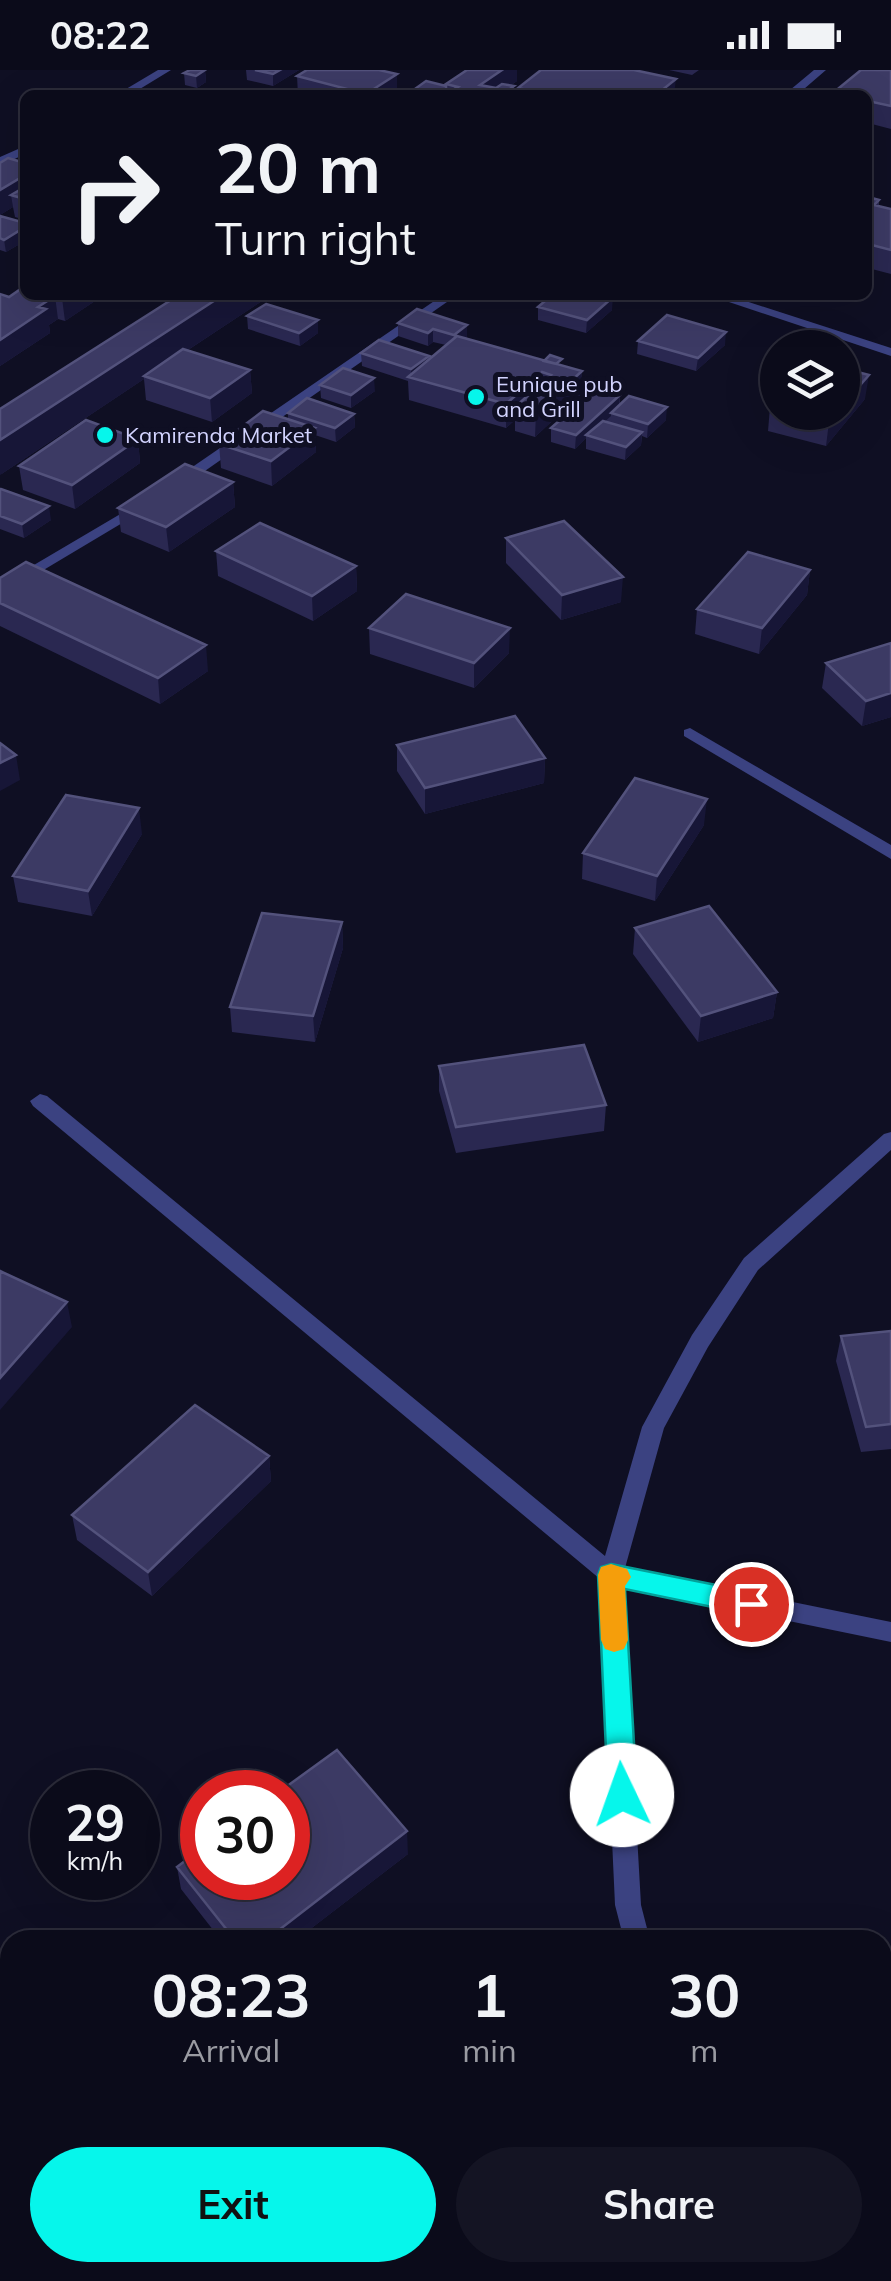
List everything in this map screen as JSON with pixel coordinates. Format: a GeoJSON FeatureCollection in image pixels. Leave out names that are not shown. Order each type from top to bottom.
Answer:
{"type":"FeatureCollection","features":[{"type":"Feature","properties":{"kind":"street"},"geometry":{"type":"LineString","coordinates":[[131,90],[166,70]]}},
{"type":"Feature","properties":{"kind":"street"},"geometry":{"type":"LineString","coordinates":[[796,90],[821,70]]}},
{"type":"Feature","properties":{"kind":"street"},"geometry":{"type":"LineString","coordinates":[[0,591],[192,475],[444,300]]}},
{"type":"Feature","properties":{"kind":"street"},"geometry":{"type":"LineString","coordinates":[[730,300],[891,352]]}},
{"type":"Feature","properties":{"kind":"street"},"geometry":{"type":"LineString","coordinates":[[690,734],[891,853]]}},
{"type":"Feature","properties":{"kind":"street"},"geometry":{"type":"LineString","coordinates":[[40,1101],[611,1575],[891,1632]]}},
{"type":"Feature","properties":{"kind":"street"},"geometry":{"type":"LineString","coordinates":[[634,1930],[628,1905],[611,1575],[654,1427],[700,1341],[751,1264],[891,1139]]}},
{"type":"Feature","properties":{"kind":"building"},"geometry":{"type":"Polygon","coordinates":[[[205,70],[196,76],[184,73],[205,70]]]}},
{"type":"Feature","properties":{"kind":"building"},"geometry":{"type":"Polygon","coordinates":[[[307,70],[379,70],[397,74],[372,90],[351,90],[297,76],[307,70]]]}},
{"type":"Feature","properties":{"kind":"building"},"geometry":{"type":"Polygon","coordinates":[[[467,70],[502,70],[480,85],[514,86],[508,90],[453,90],[458,87],[446,84],[467,70]]]}},
{"type":"Feature","properties":{"kind":"building"},"geometry":{"type":"Polygon","coordinates":[[[541,70],[634,70],[676,79],[662,90],[518,88],[541,70]]]}},
{"type":"Feature","properties":{"kind":"building"},"geometry":{"type":"Polygon","coordinates":[[[861,70],[891,70],[891,106],[872,102],[872,90],[837,90],[861,70]]]}},
{"type":"Feature","properties":{"kind":"building"},"geometry":{"type":"Polygon","coordinates":[[[426,81],[446,86],[446,90],[413,90],[426,81]]]}},
{"type":"Feature","properties":{"kind":"building"},"geometry":{"type":"Polygon","coordinates":[[[8,158],[20,162],[20,178],[0,190],[0,163],[8,158]]]}},
{"type":"Feature","properties":{"kind":"building"},"geometry":{"type":"Polygon","coordinates":[[[872,198],[879,200],[874,205],[891,209],[891,250],[872,245],[872,198]]]}},
{"type":"Feature","properties":{"kind":"building"},"geometry":{"type":"Polygon","coordinates":[[[0,216],[20,222],[20,230],[4,240],[0,238],[0,216]]]}},
{"type":"Feature","properties":{"kind":"building"},"geometry":{"type":"Polygon","coordinates":[[[20,289],[20,300],[49,300],[38,307],[46,309],[0,340],[0,294],[9,297],[20,289]]]}},
{"type":"Feature","properties":{"kind":"building"},"geometry":{"type":"Polygon","coordinates":[[[171,300],[215,300],[0,440],[0,409],[171,300]]]}},
{"type":"Feature","properties":{"kind":"building"},"geometry":{"type":"Polygon","coordinates":[[[546,300],[610,300],[587,320],[538,307],[546,300]]]}},
{"type":"Feature","properties":{"kind":"building"},"geometry":{"type":"Polygon","coordinates":[[[266,304],[318,320],[299,333],[247,316],[266,304]]]}},
{"type":"Feature","properties":{"kind":"building"},"geometry":{"type":"Polygon","coordinates":[[[417,309],[467,325],[454,335],[433,329],[428,333],[398,323],[417,309]]]}},
{"type":"Feature","properties":{"kind":"building"},"geometry":{"type":"Polygon","coordinates":[[[667,315],[726,332],[698,358],[638,341],[667,315]]]}},
{"type":"Feature","properties":{"kind":"building"},"geometry":{"type":"Polygon","coordinates":[[[457,336],[582,371],[536,413],[515,407],[551,375],[542,372],[506,404],[408,377],[457,336]]]}},
{"type":"Feature","properties":{"kind":"building"},"geometry":{"type":"Polygon","coordinates":[[[379,340],[429,356],[411,369],[361,353],[379,340]]]}},
{"type":"Feature","properties":{"kind":"building"},"geometry":{"type":"Polygon","coordinates":[[[183,349],[250,370],[210,398],[144,376],[183,349]]]}},
{"type":"Feature","properties":{"kind":"building"},"geometry":{"type":"Polygon","coordinates":[[[550,355],[562,359],[556,364],[544,361],[550,355]]]}},
{"type":"Feature","properties":{"kind":"building"},"geometry":{"type":"Polygon","coordinates":[[[343,368],[374,378],[351,395],[320,385],[343,368]]]}},
{"type":"Feature","properties":{"kind":"building"},"geometry":{"type":"Polygon","coordinates":[[[597,388],[620,395],[576,435],[551,428],[597,388]]]}},
{"type":"Feature","properties":{"kind":"building"},"geometry":{"type":"Polygon","coordinates":[[[629,396],[667,407],[648,424],[611,413],[629,396]]]}},
{"type":"Feature","properties":{"kind":"building"},"geometry":{"type":"Polygon","coordinates":[[[307,398],[354,414],[335,428],[288,413],[307,398]]]}},
{"type":"Feature","properties":{"kind":"building"},"geometry":{"type":"Polygon","coordinates":[[[263,411],[315,428],[271,461],[219,444],[263,411]]]}},
{"type":"Feature","properties":{"kind":"building"},"geometry":{"type":"Polygon","coordinates":[[[86,420],[138,439],[72,485],[19,466],[86,420]]]}},
{"type":"Feature","properties":{"kind":"building"},"geometry":{"type":"Polygon","coordinates":[[[603,421],[642,432],[626,447],[586,435],[603,421]]]}},
{"type":"Feature","properties":{"kind":"building"},"geometry":{"type":"Polygon","coordinates":[[[185,464],[233,482],[166,527],[118,508],[185,464]]]}},
{"type":"Feature","properties":{"kind":"building"},"geometry":{"type":"Polygon","coordinates":[[[0,489],[49,506],[22,524],[0,516],[0,489]]]}},
{"type":"Feature","properties":{"kind":"building"},"geometry":{"type":"Polygon","coordinates":[[[564,521],[623,577],[562,595],[506,538],[564,521]]]}},
{"type":"Feature","properties":{"kind":"building"},"geometry":{"type":"Polygon","coordinates":[[[260,523],[356,566],[312,596],[216,551],[260,523]]]}},
{"type":"Feature","properties":{"kind":"building"},"geometry":{"type":"Polygon","coordinates":[[[748,552],[810,570],[762,628],[697,609],[748,552]]]}},
{"type":"Feature","properties":{"kind":"building"},"geometry":{"type":"Polygon","coordinates":[[[26,562],[206,645],[158,678],[0,603],[0,578],[26,562]]]}},
{"type":"Feature","properties":{"kind":"building"},"geometry":{"type":"Polygon","coordinates":[[[406,594],[510,628],[474,663],[369,628],[406,594]]]}},
{"type":"Feature","properties":{"kind":"building"},"geometry":{"type":"Polygon","coordinates":[[[891,643],[891,693],[866,701],[826,663],[891,643]]]}},
{"type":"Feature","properties":{"kind":"building"},"geometry":{"type":"Polygon","coordinates":[[[515,716],[545,758],[425,788],[397,745],[515,716]]]}},
{"type":"Feature","properties":{"kind":"building"},"geometry":{"type":"Polygon","coordinates":[[[0,743],[16,755],[0,763],[0,743]]]}},
{"type":"Feature","properties":{"kind":"building"},"geometry":{"type":"Polygon","coordinates":[[[635,778],[707,799],[657,876],[583,853],[635,778]]]}},
{"type":"Feature","properties":{"kind":"building"},"geometry":{"type":"Polygon","coordinates":[[[66,795],[139,808],[88,891],[13,876],[66,795]]]}},
{"type":"Feature","properties":{"kind":"building"},"geometry":{"type":"Polygon","coordinates":[[[709,906],[777,992],[701,1016],[635,928],[709,906]]]}},
{"type":"Feature","properties":{"kind":"building"},"geometry":{"type":"Polygon","coordinates":[[[262,913],[342,922],[313,1016],[230,1007],[262,913]]]}},
{"type":"Feature","properties":{"kind":"building"},"geometry":{"type":"Polygon","coordinates":[[[584,1045],[606,1105],[456,1127],[439,1066],[584,1045]]]}},
{"type":"Feature","properties":{"kind":"building"},"geometry":{"type":"Polygon","coordinates":[[[0,1271],[67,1302],[0,1378],[0,1271]]]}},
{"type":"Feature","properties":{"kind":"building"},"geometry":{"type":"Polygon","coordinates":[[[891,1331],[891,1424],[866,1427],[841,1336],[891,1331]]]}},
{"type":"Feature","properties":{"kind":"building"},"geometry":{"type":"Polygon","coordinates":[[[195,1405],[269,1456],[148,1572],[72,1515],[195,1405]]]}},
{"type":"Feature","properties":{"kind":"building"},"geometry":{"type":"Polygon","coordinates":[[[337,1750],[407,1831],[279,1930],[227,1930],[203,1900],[310,1900],[309,1770],[337,1750]]]}},
{"type":"Feature","properties":{"kind":"slow traffic"},"geometry":{"type":"LineString","coordinates":[[614,1640],[611,1575],[618,1577]]}},
{"type":"Feature","properties":{"kind":"place","name":"Eunique pub and Grill"},"geometry":{"type":"Point","coordinates":[476,397]}},
{"type":"Feature","properties":{"kind":"place","name":"Kamirenda Market"},"geometry":{"type":"Point","coordinates":[105,435]}},
{"type":"Feature","properties":{"kind":"route"},"geometry":{"type":"LineString","coordinates":[[622,1795],[611,1575],[751,1604]]}}]}
